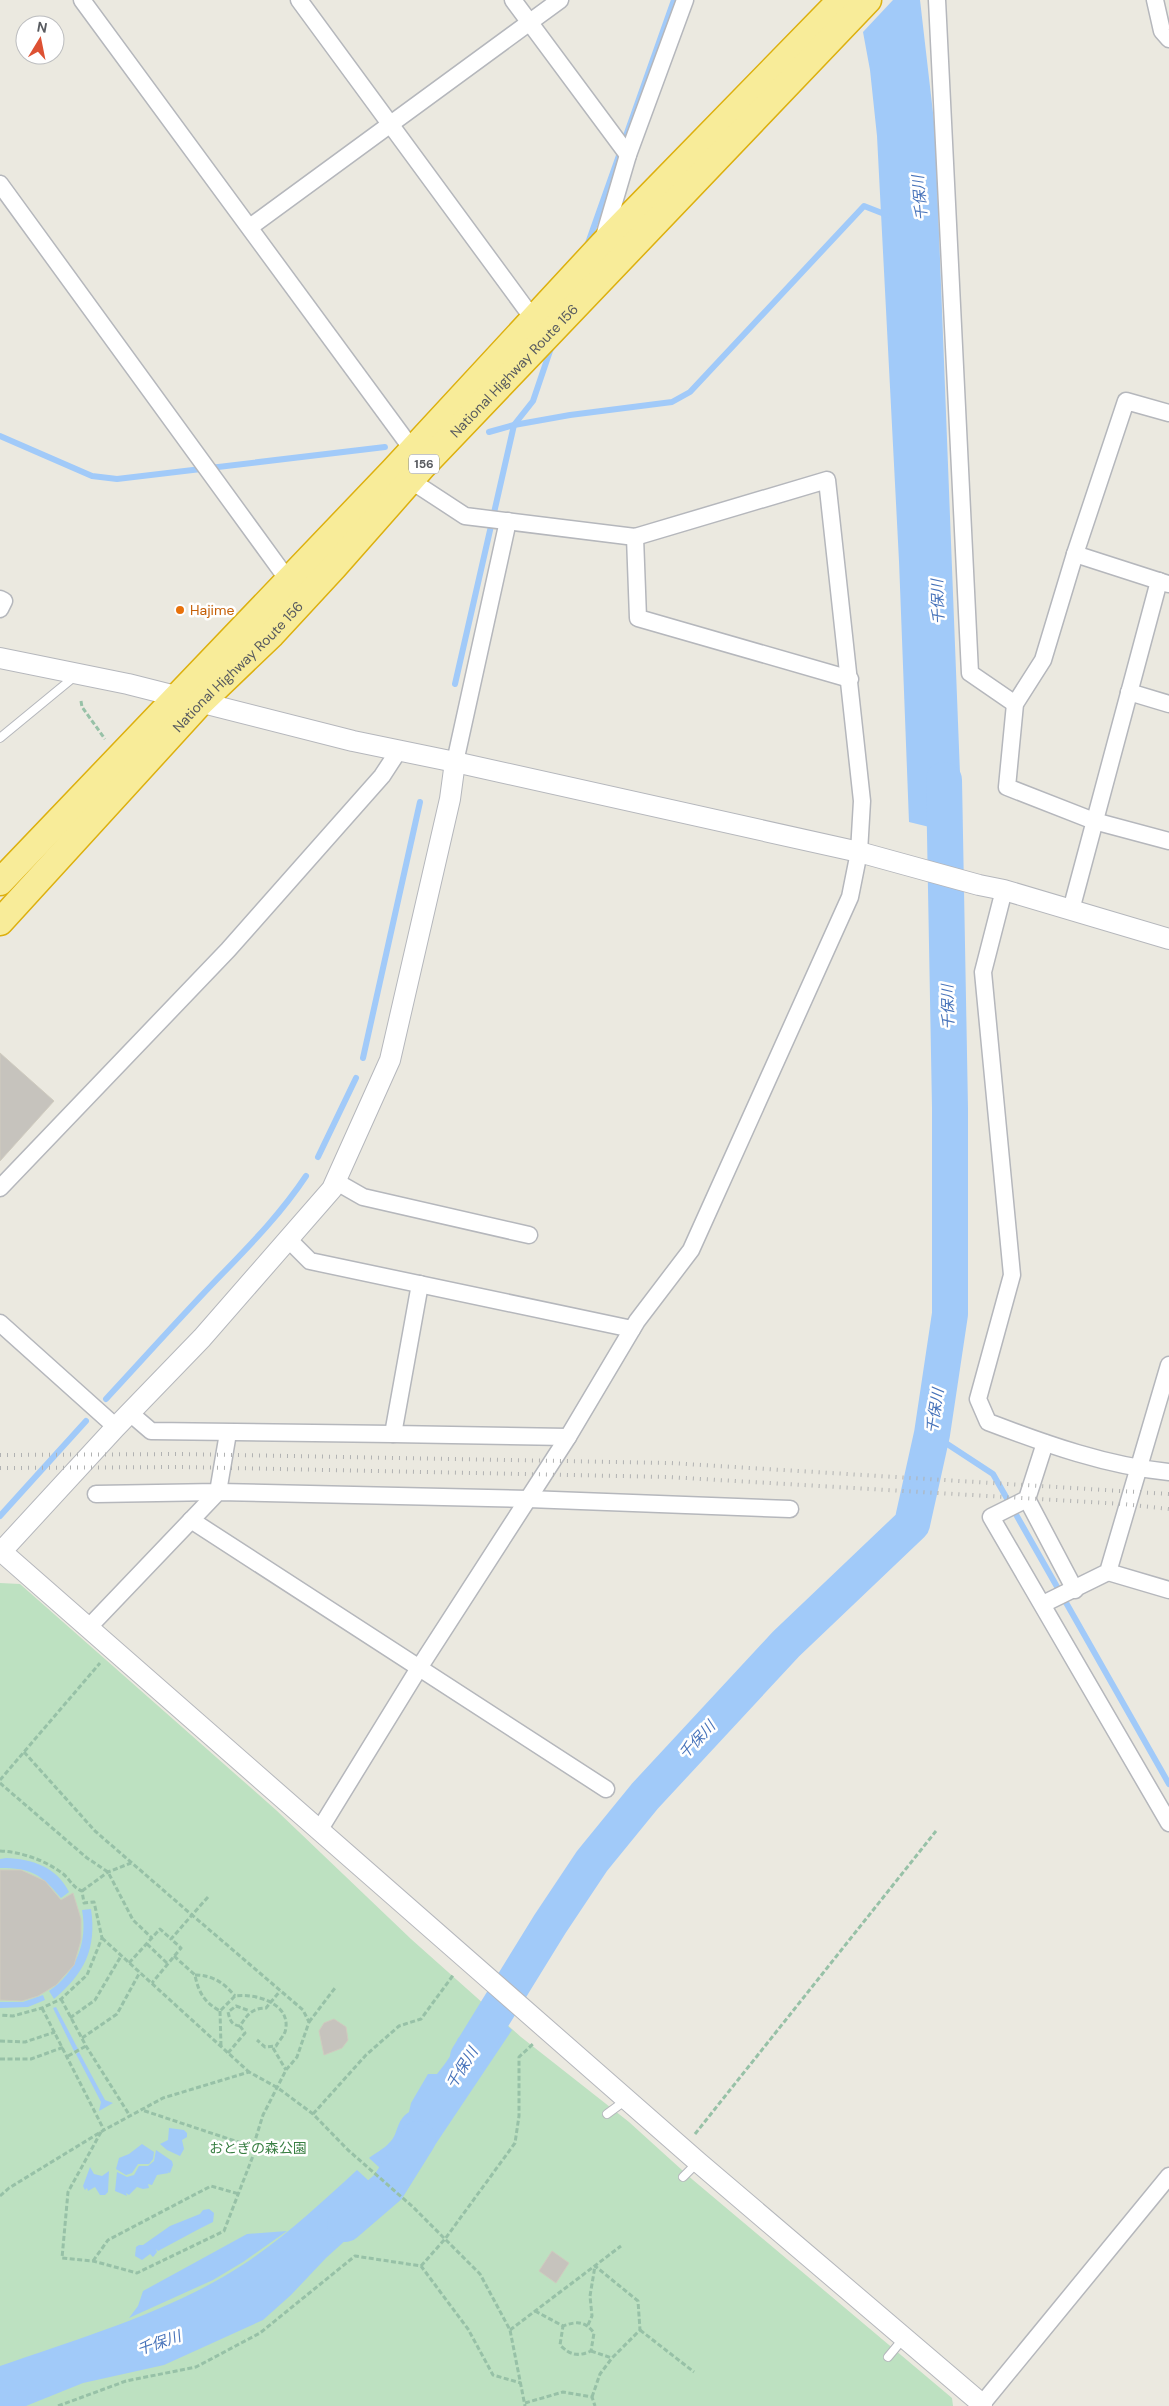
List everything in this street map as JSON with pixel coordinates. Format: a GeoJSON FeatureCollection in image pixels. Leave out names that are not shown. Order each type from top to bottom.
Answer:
{"type":"FeatureCollection","features":[{"type":"Feature","properties":{"kind":"highway","name":"National Highway Route 156"},"geometry":{"type":"LineString","coordinates":[[0,922],[288,580],[534,320],[602,245],[855,4]]}},
{"type":"Feature","properties":{"kind":"highway","name":"National Highway Route 156"},"geometry":{"type":"LineString","coordinates":[[0,882],[188,700],[278,627],[410,480],[855,4]]}},
{"type":"Feature","properties":{"kind":"street"},"geometry":{"type":"LineString","coordinates":[[82,0],[412,449]]}},
{"type":"Feature","properties":{"kind":"street"},"geometry":{"type":"LineString","coordinates":[[298,0],[534,320]]}},
{"type":"Feature","properties":{"kind":"street"},"geometry":{"type":"LineString","coordinates":[[513,0],[628,155]]}},
{"type":"Feature","properties":{"kind":"street"},"geometry":{"type":"LineString","coordinates":[[250,227],[560,0]]}},
{"type":"Feature","properties":{"kind":"street"},"geometry":{"type":"LineString","coordinates":[[602,245],[628,155],[686,0]]}},
{"type":"Feature","properties":{"kind":"street"},"geometry":{"type":"LineString","coordinates":[[937,0],[970,673],[1015,704]]}},
{"type":"Feature","properties":{"kind":"street"},"geometry":{"type":"LineString","coordinates":[[1155,0],[1162,31],[1169,39]]}},
{"type":"Feature","properties":{"kind":"street"},"geometry":{"type":"LineString","coordinates":[[0,184],[288,580]]}},
{"type":"Feature","properties":{"kind":"street"},"geometry":{"type":"LineString","coordinates":[[1169,413],[1126,401],[1075,554],[1043,660],[1015,704],[1007,787],[1094,821],[1169,841]]}},
{"type":"Feature","properties":{"kind":"street"},"geometry":{"type":"LineString","coordinates":[[320,1829],[419,1668],[568,1437],[632,1329],[690,1250],[850,897],[859,852],[862,801],[827,480],[634,537],[465,516],[410,480]]}},
{"type":"Feature","properties":{"kind":"street"},"geometry":{"type":"LineString","coordinates":[[508,521],[455,762],[450,799],[390,1060],[332,1188],[289,1240],[202,1338],[1,1552],[542,2023],[698,2162],[981,2405],[1169,2176]]}},
{"type":"Feature","properties":{"kind":"street"},"geometry":{"type":"LineString","coordinates":[[634,537],[638,618],[850,679]]}},
{"type":"Feature","properties":{"kind":"street"},"geometry":{"type":"LineString","coordinates":[[1070,910],[1128,692],[1164,583],[1075,554]]}},
{"type":"Feature","properties":{"kind":"street"},"geometry":{"type":"LineString","coordinates":[[0,599],[4,601],[0,609]]}},
{"type":"Feature","properties":{"kind":"street"},"geometry":{"type":"LineString","coordinates":[[0,658],[78,673],[353,741],[859,852],[979,885],[1004,890],[1169,939]]}},
{"type":"Feature","properties":{"kind":"street"},"geometry":{"type":"LineString","coordinates":[[1128,692],[1169,704]]}},
{"type":"Feature","properties":{"kind":"street"},"geometry":{"type":"LineString","coordinates":[[0,1188],[228,950],[382,776],[399,750]]}},
{"type":"Feature","properties":{"kind":"street"},"geometry":{"type":"LineString","coordinates":[[1004,890],[983,972],[1012,1275],[978,1399],[988,1422],[1045,1443],[1138,1469],[1169,1472]]}},
{"type":"Feature","properties":{"kind":"street"},"geometry":{"type":"LineString","coordinates":[[335,1181],[363,1197],[529,1235]]}},
{"type":"Feature","properties":{"kind":"street"},"geometry":{"type":"LineString","coordinates":[[289,1240],[310,1261],[632,1329]]}},
{"type":"Feature","properties":{"kind":"street"},"geometry":{"type":"LineString","coordinates":[[393,1434],[420,1284]]}},
{"type":"Feature","properties":{"kind":"street"},"geometry":{"type":"LineString","coordinates":[[0,1323],[123,1420],[151,1431],[568,1437]]}},
{"type":"Feature","properties":{"kind":"street"},"geometry":{"type":"LineString","coordinates":[[1108,1572],[1169,1365]]}},
{"type":"Feature","properties":{"kind":"street"},"geometry":{"type":"LineString","coordinates":[[89,1627],[218,1492],[228,1433]]}},
{"type":"Feature","properties":{"kind":"street"},"geometry":{"type":"LineString","coordinates":[[1045,1443],[1027,1499],[991,1517],[1169,1824]]}},
{"type":"Feature","properties":{"kind":"street"},"geometry":{"type":"LineString","coordinates":[[96,1494],[218,1492],[528,1499],[790,1509]]}},
{"type":"Feature","properties":{"kind":"street"},"geometry":{"type":"LineString","coordinates":[[1027,1499],[1075,1590]]}},
{"type":"Feature","properties":{"kind":"street"},"geometry":{"type":"LineString","coordinates":[[191,1520],[606,1789]]}},
{"type":"Feature","properties":{"kind":"street"},"geometry":{"type":"LineString","coordinates":[[1042,1604],[1075,1590],[1108,1572],[1169,1590]]}},
{"type":"Feature","properties":{"kind":"lane"},"geometry":{"type":"LineString","coordinates":[[0,738],[78,673]]}},
{"type":"Feature","properties":{"kind":"lane"},"geometry":{"type":"LineString","coordinates":[[607,2114],[627,2098]]}},
{"type":"Feature","properties":{"kind":"lane"},"geometry":{"type":"LineString","coordinates":[[683,2177],[698,2162]]}},
{"type":"Feature","properties":{"kind":"lane"},"geometry":{"type":"LineString","coordinates":[[888,2357],[903,2338]]}},
{"type":"Feature","properties":{"kind":"path"},"geometry":{"type":"LineString","coordinates":[[81,702],[82,707],[108,744]]}},
{"type":"Feature","properties":{"kind":"path"},"geometry":{"type":"LineString","coordinates":[[113,1648],[0,1782],[87,1858],[108,1872],[133,1920],[152,1938]]}},
{"type":"Feature","properties":{"kind":"path"},"geometry":{"type":"LineString","coordinates":[[24,1752],[96,1831],[303,2010],[309,2022]]}},
{"type":"Feature","properties":{"kind":"path"},"geometry":{"type":"LineString","coordinates":[[684,2148],[936,1831]]}},
{"type":"Feature","properties":{"kind":"path"},"geometry":{"type":"LineString","coordinates":[[0,1851],[38,1859],[64,1874],[77,1889],[82,1891]]}},
{"type":"Feature","properties":{"kind":"path"},"geometry":{"type":"LineString","coordinates":[[82,1891],[108,1872],[131,1863]]}},
{"type":"Feature","properties":{"kind":"path"},"geometry":{"type":"LineString","coordinates":[[82,1891],[84,1903],[94,1902],[102,1938],[250,2072],[278,2088],[313,2114],[348,2150],[413,2207],[480,2274],[510,2330],[525,2405],[563,2392],[592,2397]]}},
{"type":"Feature","properties":{"kind":"path"},"geometry":{"type":"LineString","coordinates":[[171,1939],[208,1897]]}},
{"type":"Feature","properties":{"kind":"path"},"geometry":{"type":"LineString","coordinates":[[129,1963],[160,1929],[181,1948],[152,1983]]}},
{"type":"Feature","properties":{"kind":"path"},"geometry":{"type":"LineString","coordinates":[[0,2015],[13,2016],[44,2008],[59,2000],[87,1975],[102,1938]]}},
{"type":"Feature","properties":{"kind":"path"},"geometry":{"type":"LineString","coordinates":[[147,1944],[168,1964]]}},
{"type":"Feature","properties":{"kind":"path"},"geometry":{"type":"LineString","coordinates":[[70,2018],[95,2000],[121,1956]]}},
{"type":"Feature","properties":{"kind":"path"},"geometry":{"type":"LineString","coordinates":[[174,1956],[195,1975],[212,1978],[224,1983],[235,1996]]}},
{"type":"Feature","properties":{"kind":"path"},"geometry":{"type":"LineString","coordinates":[[313,2114],[366,2055],[399,2026],[421,2019],[473,1963]]}},
{"type":"Feature","properties":{"kind":"path"},"geometry":{"type":"LineString","coordinates":[[82,2038],[117,2014],[140,1972]]}},
{"type":"Feature","properties":{"kind":"path"},"geometry":{"type":"LineString","coordinates":[[195,1975],[197,1986],[203,1999],[220,2012]]}},
{"type":"Feature","properties":{"kind":"path"},"geometry":{"type":"LineString","coordinates":[[253,2147],[263,2115],[286,2070],[297,2057],[309,2022],[335,1988]]}},
{"type":"Feature","properties":{"kind":"path"},"geometry":{"type":"LineString","coordinates":[[240,2026],[250,2011],[266,2008],[280,1991]]}},
{"type":"Feature","properties":{"kind":"path"},"geometry":{"type":"LineString","coordinates":[[221,2046],[220,2012],[235,1996],[249,1994],[271,2002],[286,2020],[284,2033],[273,2048]]}},
{"type":"Feature","properties":{"kind":"path"},"geometry":{"type":"LineString","coordinates":[[59,2000],[130,2116]]}},
{"type":"Feature","properties":{"kind":"path"},"geometry":{"type":"LineString","coordinates":[[228,2004],[250,2011]]}},
{"type":"Feature","properties":{"kind":"path"},"geometry":{"type":"LineString","coordinates":[[228,2004],[230,2020],[234,2025],[240,2026],[245,2033],[228,2053]]}},
{"type":"Feature","properties":{"kind":"path"},"geometry":{"type":"LineString","coordinates":[[228,2012],[236,2006]]}},
{"type":"Feature","properties":{"kind":"path"},"geometry":{"type":"LineString","coordinates":[[44,2008],[102,2131]]}},
{"type":"Feature","properties":{"kind":"path"},"geometry":{"type":"LineString","coordinates":[[421,2266],[445,2239],[515,2143],[520,2116],[519,2057],[542,2023]]}},
{"type":"Feature","properties":{"kind":"path"},"geometry":{"type":"LineString","coordinates":[[0,2041],[25,2042],[55,2032]]}},
{"type":"Feature","properties":{"kind":"path"},"geometry":{"type":"LineString","coordinates":[[257,2040],[265,2047],[273,2048]]}},
{"type":"Feature","properties":{"kind":"path"},"geometry":{"type":"LineString","coordinates":[[68,2056],[86,2046]]}},
{"type":"Feature","properties":{"kind":"path"},"geometry":{"type":"LineString","coordinates":[[0,2059],[31,2059],[64,2047]]}},
{"type":"Feature","properties":{"kind":"path"},"geometry":{"type":"LineString","coordinates":[[273,2048],[286,2070]]}},
{"type":"Feature","properties":{"kind":"path"},"geometry":{"type":"LineString","coordinates":[[0,2196],[9,2188],[102,2131],[163,2098],[250,2072]]}},
{"type":"Feature","properties":{"kind":"path"},"geometry":{"type":"LineString","coordinates":[[102,2131],[68,2192],[62,2258],[93,2261],[137,2273],[224,2231],[256,2148],[142,2110]]}},
{"type":"Feature","properties":{"kind":"path"},"geometry":{"type":"LineString","coordinates":[[93,2261],[108,2240],[211,2186],[239,2194]]}},
{"type":"Feature","properties":{"kind":"path"},"geometry":{"type":"LineString","coordinates":[[510,2330],[621,2246]]}},
{"type":"Feature","properties":{"kind":"path"},"geometry":{"type":"LineString","coordinates":[[58,2406],[126,2382],[196,2367],[260,2333],[355,2256],[421,2266],[468,2329],[493,2375],[521,2383]]}},
{"type":"Feature","properties":{"kind":"path"},"geometry":{"type":"LineString","coordinates":[[588,2325],[592,2316],[590,2296],[596,2266]]}},
{"type":"Feature","properties":{"kind":"path"},"geometry":{"type":"LineString","coordinates":[[596,2266],[638,2301],[640,2330],[694,2372]]}},
{"type":"Feature","properties":{"kind":"path"},"geometry":{"type":"LineString","coordinates":[[535,2311],[563,2326],[574,2322],[582,2322],[588,2325],[594,2333],[591,2350]]}},
{"type":"Feature","properties":{"kind":"path"},"geometry":{"type":"LineString","coordinates":[[563,2326],[560,2345],[568,2352],[576,2355],[591,2350],[612,2358]]}},
{"type":"Feature","properties":{"kind":"path"},"geometry":{"type":"LineString","coordinates":[[595,2406],[592,2397],[600,2374],[612,2358],[640,2330]]}},
{"type":"Feature","properties":{"kind":"green space","name":"おとぎの森公園"},"geometry":{"type":"Polygon","coordinates":[[[0,1583],[20,1584],[276,1810],[411,1939],[521,2037],[629,2122],[693,2180],[952,2398],[953,2406],[0,2406],[0,1583]]]}},
{"type":"Feature","properties":{"kind":"water"},"geometry":{"type":"Polygon","coordinates":[[[893,0],[920,0],[935,130],[960,774],[958,834],[909,822],[899,561],[877,136],[870,70],[863,32],[893,0]]]}},
{"type":"Feature","properties":{"kind":"water"},"geometry":{"type":"Polygon","coordinates":[[[0,1859],[25,1860],[43,1866],[58,1876],[69,1892],[61,1898],[47,1883],[35,1874],[20,1869],[0,1868],[0,1859]]]}},
{"type":"Feature","properties":{"kind":"water"},"geometry":{"type":"Polygon","coordinates":[[[91,1909],[92,1936],[86,1960],[73,1980],[54,1999],[49,1991],[66,1975],[78,1956],[83,1934],[82,1910],[91,1909]]]}},
{"type":"Feature","properties":{"kind":"water"},"geometry":{"type":"Polygon","coordinates":[[[43,1995],[45,2000],[28,2007],[0,2008],[0,2002],[23,2002],[43,1995]]]}},
{"type":"Feature","properties":{"kind":"water"},"geometry":{"type":"Polygon","coordinates":[[[483,2004],[512,2030],[419,2169],[400,2188],[389,2178],[389,2172],[381,2169],[369,2158],[385,2147],[392,2139],[401,2119],[409,2112],[411,2103],[428,2074],[437,2074],[452,2053],[458,2038],[467,2034],[468,2025],[483,2004]]]}},
{"type":"Feature","properties":{"kind":"water"},"geometry":{"type":"Polygon","coordinates":[[[56,2007],[78,2049],[74,2051],[53,2008],[56,2007]]]}},
{"type":"Feature","properties":{"kind":"water"},"geometry":{"type":"Polygon","coordinates":[[[79,2052],[105,2100],[113,2103],[99,2111],[101,2102],[76,2054],[79,2052]]]}},
{"type":"Feature","properties":{"kind":"water"},"geometry":{"type":"Polygon","coordinates":[[[169,2128],[184,2130],[187,2133],[187,2137],[182,2140],[184,2149],[180,2156],[167,2150],[160,2144],[168,2140],[169,2128]]]}},
{"type":"Feature","properties":{"kind":"water"},"geometry":{"type":"Polygon","coordinates":[[[142,2144],[154,2152],[153,2159],[149,2164],[138,2164],[132,2173],[126,2175],[116,2169],[119,2158],[129,2154],[142,2144]]]}},
{"type":"Feature","properties":{"kind":"water"},"geometry":{"type":"Polygon","coordinates":[[[156,2150],[172,2161],[173,2165],[170,2173],[167,2171],[169,2173],[157,2175],[152,2185],[148,2184],[149,2188],[143,2189],[137,2187],[129,2195],[126,2193],[127,2196],[115,2191],[117,2172],[127,2177],[134,2175],[139,2166],[148,2166],[154,2161],[156,2150]]]}},
{"type":"Feature","properties":{"kind":"water"},"geometry":{"type":"Polygon","coordinates":[[[90,2167],[94,2174],[102,2176],[109,2171],[108,2192],[105,2195],[100,2195],[95,2187],[88,2191],[87,2188],[85,2190],[83,2186],[90,2167]]]}},
{"type":"Feature","properties":{"kind":"water"},"geometry":{"type":"Polygon","coordinates":[[[357,2170],[368,2180],[371,2190],[378,2189],[390,2200],[326,2258],[291,2295],[263,2320],[164,2365],[83,2383],[26,2406],[0,2406],[0,2366],[157,2310],[216,2281],[274,2243],[357,2170]]]}},
{"type":"Feature","properties":{"kind":"water"},"geometry":{"type":"Polygon","coordinates":[[[209,2209],[214,2213],[213,2222],[158,2251],[156,2249],[157,2252],[153,2257],[150,2254],[142,2260],[135,2256],[136,2247],[143,2245],[170,2226],[200,2214],[203,2210],[209,2209]]]}},
{"type":"Feature","properties":{"kind":"water"},"geometry":{"type":"Polygon","coordinates":[[[287,2231],[243,2262],[213,2280],[129,2318],[138,2306],[143,2291],[247,2234],[287,2231]]]}},
{"type":"Feature","properties":{"kind":"building"},"geometry":{"type":"Polygon","coordinates":[[[0,1053],[54,1101],[0,1161],[0,1053]]]}},
{"type":"Feature","properties":{"kind":"building"},"geometry":{"type":"Polygon","coordinates":[[[0,1870],[21,1870],[45,1881],[61,1900],[73,1893],[81,1919],[81,1940],[74,1965],[56,1985],[38,1996],[22,2001],[0,2000],[0,1870]]]}},
{"type":"Feature","properties":{"kind":"building"},"geometry":{"type":"Polygon","coordinates":[[[334,2019],[346,2027],[348,2040],[342,2048],[324,2055],[319,2031],[324,2023],[334,2019]]]}},
{"type":"Feature","properties":{"kind":"building"},"geometry":{"type":"Polygon","coordinates":[[[552,2251],[569,2263],[556,2283],[539,2271],[552,2251]]]}},
{"type":"Feature","properties":{"kind":"waterway"},"geometry":{"type":"LineString","coordinates":[[587,246],[674,0]]}},
{"type":"Feature","properties":{"kind":"waterway"},"geometry":{"type":"LineString","coordinates":[[489,432],[514,425],[570,415],[672,402],[690,392],[864,206],[887,215]]}},
{"type":"Feature","properties":{"kind":"waterway"},"geometry":{"type":"LineString","coordinates":[[455,684],[514,425],[533,401],[552,345]]}},
{"type":"Feature","properties":{"kind":"waterway"},"geometry":{"type":"LineString","coordinates":[[0,436],[92,476],[117,479],[385,447]]}},
{"type":"Feature","properties":{"kind":"waterway","name":"千保川"},"geometry":{"type":"LineString","coordinates":[[468,2057],[550,1924],[592,1861],[645,1796],[786,1644],[912,1524],[932,1434],[950,1314],[950,1108],[944,780]]}},
{"type":"Feature","properties":{"kind":"waterway"},"geometry":{"type":"LineString","coordinates":[[363,1058],[420,802]]}},
{"type":"Feature","properties":{"kind":"waterway"},"geometry":{"type":"LineString","coordinates":[[318,1157],[356,1078]]}},
{"type":"Feature","properties":{"kind":"waterway"},"geometry":{"type":"LineString","coordinates":[[106,1399],[267,1226],[306,1176]]}},
{"type":"Feature","properties":{"kind":"waterway"},"geometry":{"type":"LineString","coordinates":[[0,1516],[86,1421]]}},
{"type":"Feature","properties":{"kind":"waterway"},"geometry":{"type":"LineString","coordinates":[[932,1434],[993,1474],[1169,1784]]}},
{"type":"Feature","properties":{"kind":"waterway","name":"千保川"},"geometry":{"type":"LineString","coordinates":[[345,2224],[388,2187],[418,2139]]}},
{"type":"Feature","properties":{"kind":"railway"},"geometry":{"type":"LineString","coordinates":[[0,1455],[181,1454],[670,1463],[1169,1494]]}},
{"type":"Feature","properties":{"kind":"railway"},"geometry":{"type":"LineString","coordinates":[[0,1468],[182,1467],[668,1477],[1123,1504],[1169,1509]]}},
{"type":"Feature","properties":{"kind":"place","name":"Hajime"},"geometry":{"type":"Point","coordinates":[180,610]}}]}
